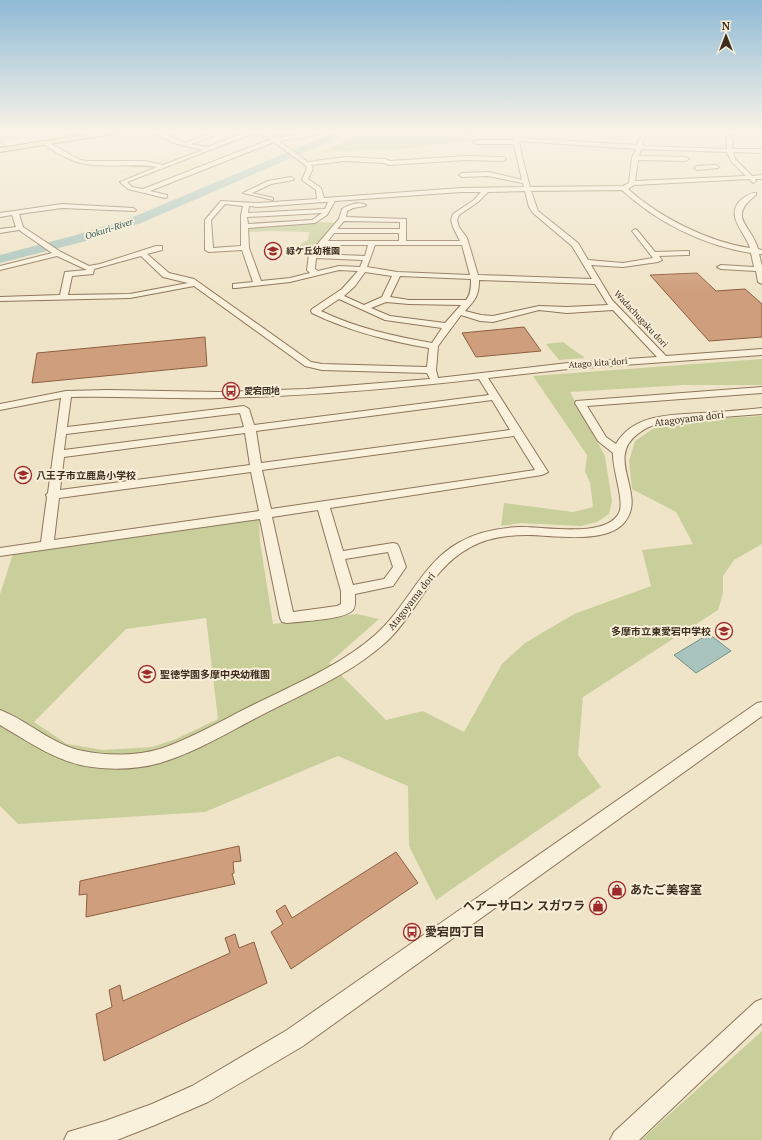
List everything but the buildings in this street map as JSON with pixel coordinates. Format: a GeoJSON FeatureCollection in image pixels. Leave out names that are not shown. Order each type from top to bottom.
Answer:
{"type":"FeatureCollection","features":[{"type":"Feature","properties":{"kind":"street"},"geometry":{"type":"LineString","coordinates":[[126,184],[130,188],[165,196]]}},
{"type":"Feature","properties":{"kind":"street"},"geometry":{"type":"LineString","coordinates":[[143,191],[160,184]]}},
{"type":"Feature","properties":{"kind":"street"},"geometry":{"type":"LineString","coordinates":[[269,194],[270,184]]}},
{"type":"Feature","properties":{"kind":"street"},"geometry":{"type":"LineString","coordinates":[[312,184],[319,189],[321,201]]}},
{"type":"Feature","properties":{"kind":"street"},"geometry":{"type":"LineString","coordinates":[[245,248],[209,250],[208,220],[223,202],[246,205],[269,194],[321,201],[526,186],[624,188],[632,184]]}},
{"type":"Feature","properties":{"kind":"street"},"geometry":{"type":"LineString","coordinates":[[754,184],[754,194],[743,202],[740,210],[739,221],[756,249],[758,269],[762,282]]}},
{"type":"Feature","properties":{"kind":"street","name":"Wadachugaku dori"},"geometry":{"type":"LineString","coordinates":[[526,186],[535,212],[571,241],[586,262],[603,293],[614,307],[663,358]]}},
{"type":"Feature","properties":{"kind":"street"},"geometry":{"type":"LineString","coordinates":[[624,188],[635,201],[661,218],[722,243],[756,249],[762,246]]}},
{"type":"Feature","properties":{"kind":"street"},"geometry":{"type":"LineString","coordinates":[[435,381],[431,370],[434,346],[447,326],[469,303],[474,294],[475,277],[463,238],[456,227],[454,220],[455,216],[458,212],[476,201],[486,190]]}},
{"type":"Feature","properties":{"kind":"street"},"geometry":{"type":"LineString","coordinates":[[754,194],[762,198]]}},
{"type":"Feature","properties":{"kind":"street"},"geometry":{"type":"LineString","coordinates":[[244,226],[317,221],[330,207],[332,200]]}},
{"type":"Feature","properties":{"kind":"street"},"geometry":{"type":"LineString","coordinates":[[317,274],[311,270],[314,256],[313,254],[342,219],[346,207],[379,204]]}},
{"type":"Feature","properties":{"kind":"street"},"geometry":{"type":"LineString","coordinates":[[246,205],[244,215],[245,248],[258,284]]}},
{"type":"Feature","properties":{"kind":"street"},"geometry":{"type":"LineString","coordinates":[[0,215],[62,206],[133,210]]}},
{"type":"Feature","properties":{"kind":"street"},"geometry":{"type":"LineString","coordinates":[[244,215],[326,211]]}},
{"type":"Feature","properties":{"kind":"street"},"geometry":{"type":"LineString","coordinates":[[15,213],[20,228],[58,254],[91,268],[159,248]]}},
{"type":"Feature","properties":{"kind":"street"},"geometry":{"type":"LineString","coordinates":[[342,219],[404,220],[402,243]]}},
{"type":"Feature","properties":{"kind":"street"},"geometry":{"type":"LineString","coordinates":[[0,231],[20,228]]}},
{"type":"Feature","properties":{"kind":"street"},"geometry":{"type":"LineString","coordinates":[[332,231],[403,231]]}},
{"type":"Feature","properties":{"kind":"street"},"geometry":{"type":"LineString","coordinates":[[586,262],[623,265],[658,260],[636,231]]}},
{"type":"Feature","properties":{"kind":"street"},"geometry":{"type":"LineString","coordinates":[[323,243],[464,243]]}},
{"type":"Feature","properties":{"kind":"street"},"geometry":{"type":"LineString","coordinates":[[372,243],[368,258],[353,285],[315,311],[364,332],[434,346]]}},
{"type":"Feature","properties":{"kind":"street"},"geometry":{"type":"LineString","coordinates":[[714,246],[722,243]]}},
{"type":"Feature","properties":{"kind":"street"},"geometry":{"type":"LineString","coordinates":[[653,254],[686,253]]}},
{"type":"Feature","properties":{"kind":"street"},"geometry":{"type":"LineString","coordinates":[[0,268],[58,254]]}},
{"type":"Feature","properties":{"kind":"street"},"geometry":{"type":"LineString","coordinates":[[142,254],[166,275],[192,281],[194,284],[308,364],[322,367],[431,370]]}},
{"type":"Feature","properties":{"kind":"street"},"geometry":{"type":"LineString","coordinates":[[314,256],[368,258]]}},
{"type":"Feature","properties":{"kind":"street"},"geometry":{"type":"LineString","coordinates":[[721,267],[758,269]]}},
{"type":"Feature","properties":{"kind":"street"},"geometry":{"type":"LineString","coordinates":[[64,297],[68,274],[90,272],[91,268]]}},
{"type":"Feature","properties":{"kind":"street"},"geometry":{"type":"LineString","coordinates":[[236,286],[290,280],[339,268],[363,269],[397,274],[597,282]]}},
{"type":"Feature","properties":{"kind":"street"},"geometry":{"type":"LineString","coordinates":[[386,299],[397,274]]}},
{"type":"Feature","properties":{"kind":"street"},"geometry":{"type":"LineString","coordinates":[[0,299],[130,296],[194,284]]}},
{"type":"Feature","properties":{"kind":"street"},"geometry":{"type":"LineString","coordinates":[[338,296],[388,318],[447,326]]}},
{"type":"Feature","properties":{"kind":"street"},"geometry":{"type":"LineString","coordinates":[[363,308],[386,299],[409,302],[469,303]]}},
{"type":"Feature","properties":{"kind":"street"},"geometry":{"type":"LineString","coordinates":[[459,312],[480,318],[494,319],[539,308],[567,310],[614,307]]}},
{"type":"Feature","properties":{"kind":"street","name":"Atago kita dori"},"geometry":{"type":"LineString","coordinates":[[0,407],[66,394],[274,394],[375,388],[568,366],[762,352]]}},
{"type":"Feature","properties":{"kind":"street"},"geometry":{"type":"LineString","coordinates":[[0,552],[266,514],[542,472],[481,375]]}},
{"type":"Feature","properties":{"kind":"street"},"geometry":{"type":"LineString","coordinates":[[618,451],[602,439],[580,403],[762,390]]}},
{"type":"Feature","properties":{"kind":"street"},"geometry":{"type":"LineString","coordinates":[[47,545],[66,394]]}},
{"type":"Feature","properties":{"kind":"street"},"geometry":{"type":"LineString","coordinates":[[58,454],[496,397]]}},
{"type":"Feature","properties":{"kind":"street"},"geometry":{"type":"LineString","coordinates":[[61,431],[244,409],[250,428],[256,468],[287,618],[340,610],[348,607],[348,591],[323,505]]}},
{"type":"Feature","properties":{"kind":"street","name":"Atagoyama dori"},"geometry":{"type":"LineString","coordinates":[[0,717],[63,753],[92,760],[124,760],[159,756],[199,739],[352,661],[396,624],[437,566],[450,554],[464,545],[496,534],[525,531],[587,533],[603,529],[617,523],[626,512],[627,498],[618,463],[618,451],[622,441],[631,432],[642,425],[678,417],[762,411]]}},
{"type":"Feature","properties":{"kind":"street"},"geometry":{"type":"LineString","coordinates":[[52,496],[518,432]]}},
{"type":"Feature","properties":{"kind":"street"},"geometry":{"type":"LineString","coordinates":[[338,556],[393,547],[400,566],[388,583],[348,591]]}},
{"type":"Feature","properties":{"kind":"street"},"geometry":{"type":"LineString","coordinates":[[76,1140],[105,1132],[155,1114],[200,1094],[295,1038],[762,708]]}},
{"type":"Feature","properties":{"kind":"street"},"geometry":{"type":"LineString","coordinates":[[622,1140],[762,1009]]}},
{"type":"Feature","properties":{"kind":"green space"},"geometry":{"type":"Polygon","coordinates":[[[321,222],[335,223],[310,255],[298,254],[296,247],[308,240],[309,232],[248,232],[247,228],[321,222]]]}},
{"type":"Feature","properties":{"kind":"green space"},"geometry":{"type":"Polygon","coordinates":[[[563,342],[585,358],[559,360],[546,344],[563,342]]]}},
{"type":"Feature","properties":{"kind":"green space"},"geometry":{"type":"Polygon","coordinates":[[[762,359],[762,385],[684,385],[570,392],[605,456],[612,501],[609,514],[597,522],[581,526],[521,523],[501,526],[504,503],[573,512],[593,507],[590,482],[585,472],[587,455],[533,376],[762,359]]]}},
{"type":"Feature","properties":{"kind":"green space"},"geometry":{"type":"Polygon","coordinates":[[[762,416],[762,544],[734,560],[723,576],[723,593],[718,610],[583,697],[578,755],[601,787],[436,900],[409,846],[408,786],[338,756],[205,812],[18,824],[0,806],[0,594],[13,554],[259,519],[260,542],[273,624],[357,614],[379,619],[329,663],[386,720],[423,711],[464,732],[502,664],[525,643],[574,614],[651,586],[642,550],[693,544],[676,512],[632,489],[629,461],[635,441],[657,426],[690,420],[762,416]],[[206,618],[126,629],[34,722],[67,744],[103,750],[152,747],[176,739],[218,719],[206,618]]]}},
{"type":"Feature","properties":{"kind":"green space"},"geometry":{"type":"Polygon","coordinates":[[[762,1031],[762,1140],[641,1140],[762,1031]]]}},
{"type":"Feature","properties":{"kind":"water"},"geometry":{"type":"Polygon","coordinates":[[[709,634],[731,651],[696,673],[674,655],[709,634]]]}},
{"type":"Feature","properties":{"kind":"waterway","name":"Ookuri-River"},"geometry":{"type":"LineString","coordinates":[[0,259],[81,238],[137,220],[221,184]]}},
{"type":"Feature","properties":{"kind":"place","name":"緑ケ丘幼稚園"},"geometry":{"type":"Point","coordinates":[273,251]}},
{"type":"Feature","properties":{"kind":"place","name":"愛宕団地"},"geometry":{"type":"Point","coordinates":[231,391]}},
{"type":"Feature","properties":{"kind":"place","name":"八王子市立鹿島小学校"},"geometry":{"type":"Point","coordinates":[23,475]}},
{"type":"Feature","properties":{"kind":"place","name":"多摩市立東愛宕中学校"},"geometry":{"type":"Point","coordinates":[724,631]}},
{"type":"Feature","properties":{"kind":"place","name":"聖徳学園多摩中央幼稚園"},"geometry":{"type":"Point","coordinates":[147,674]}},
{"type":"Feature","properties":{"kind":"place","name":"あたご美容室"},"geometry":{"type":"Point","coordinates":[617,890]}},
{"type":"Feature","properties":{"kind":"place","name":"ヘアーサロン スガワラ"},"geometry":{"type":"Point","coordinates":[598,906]}},
{"type":"Feature","properties":{"kind":"place","name":"愛宕四丁目"},"geometry":{"type":"Point","coordinates":[412,932]}}]}
